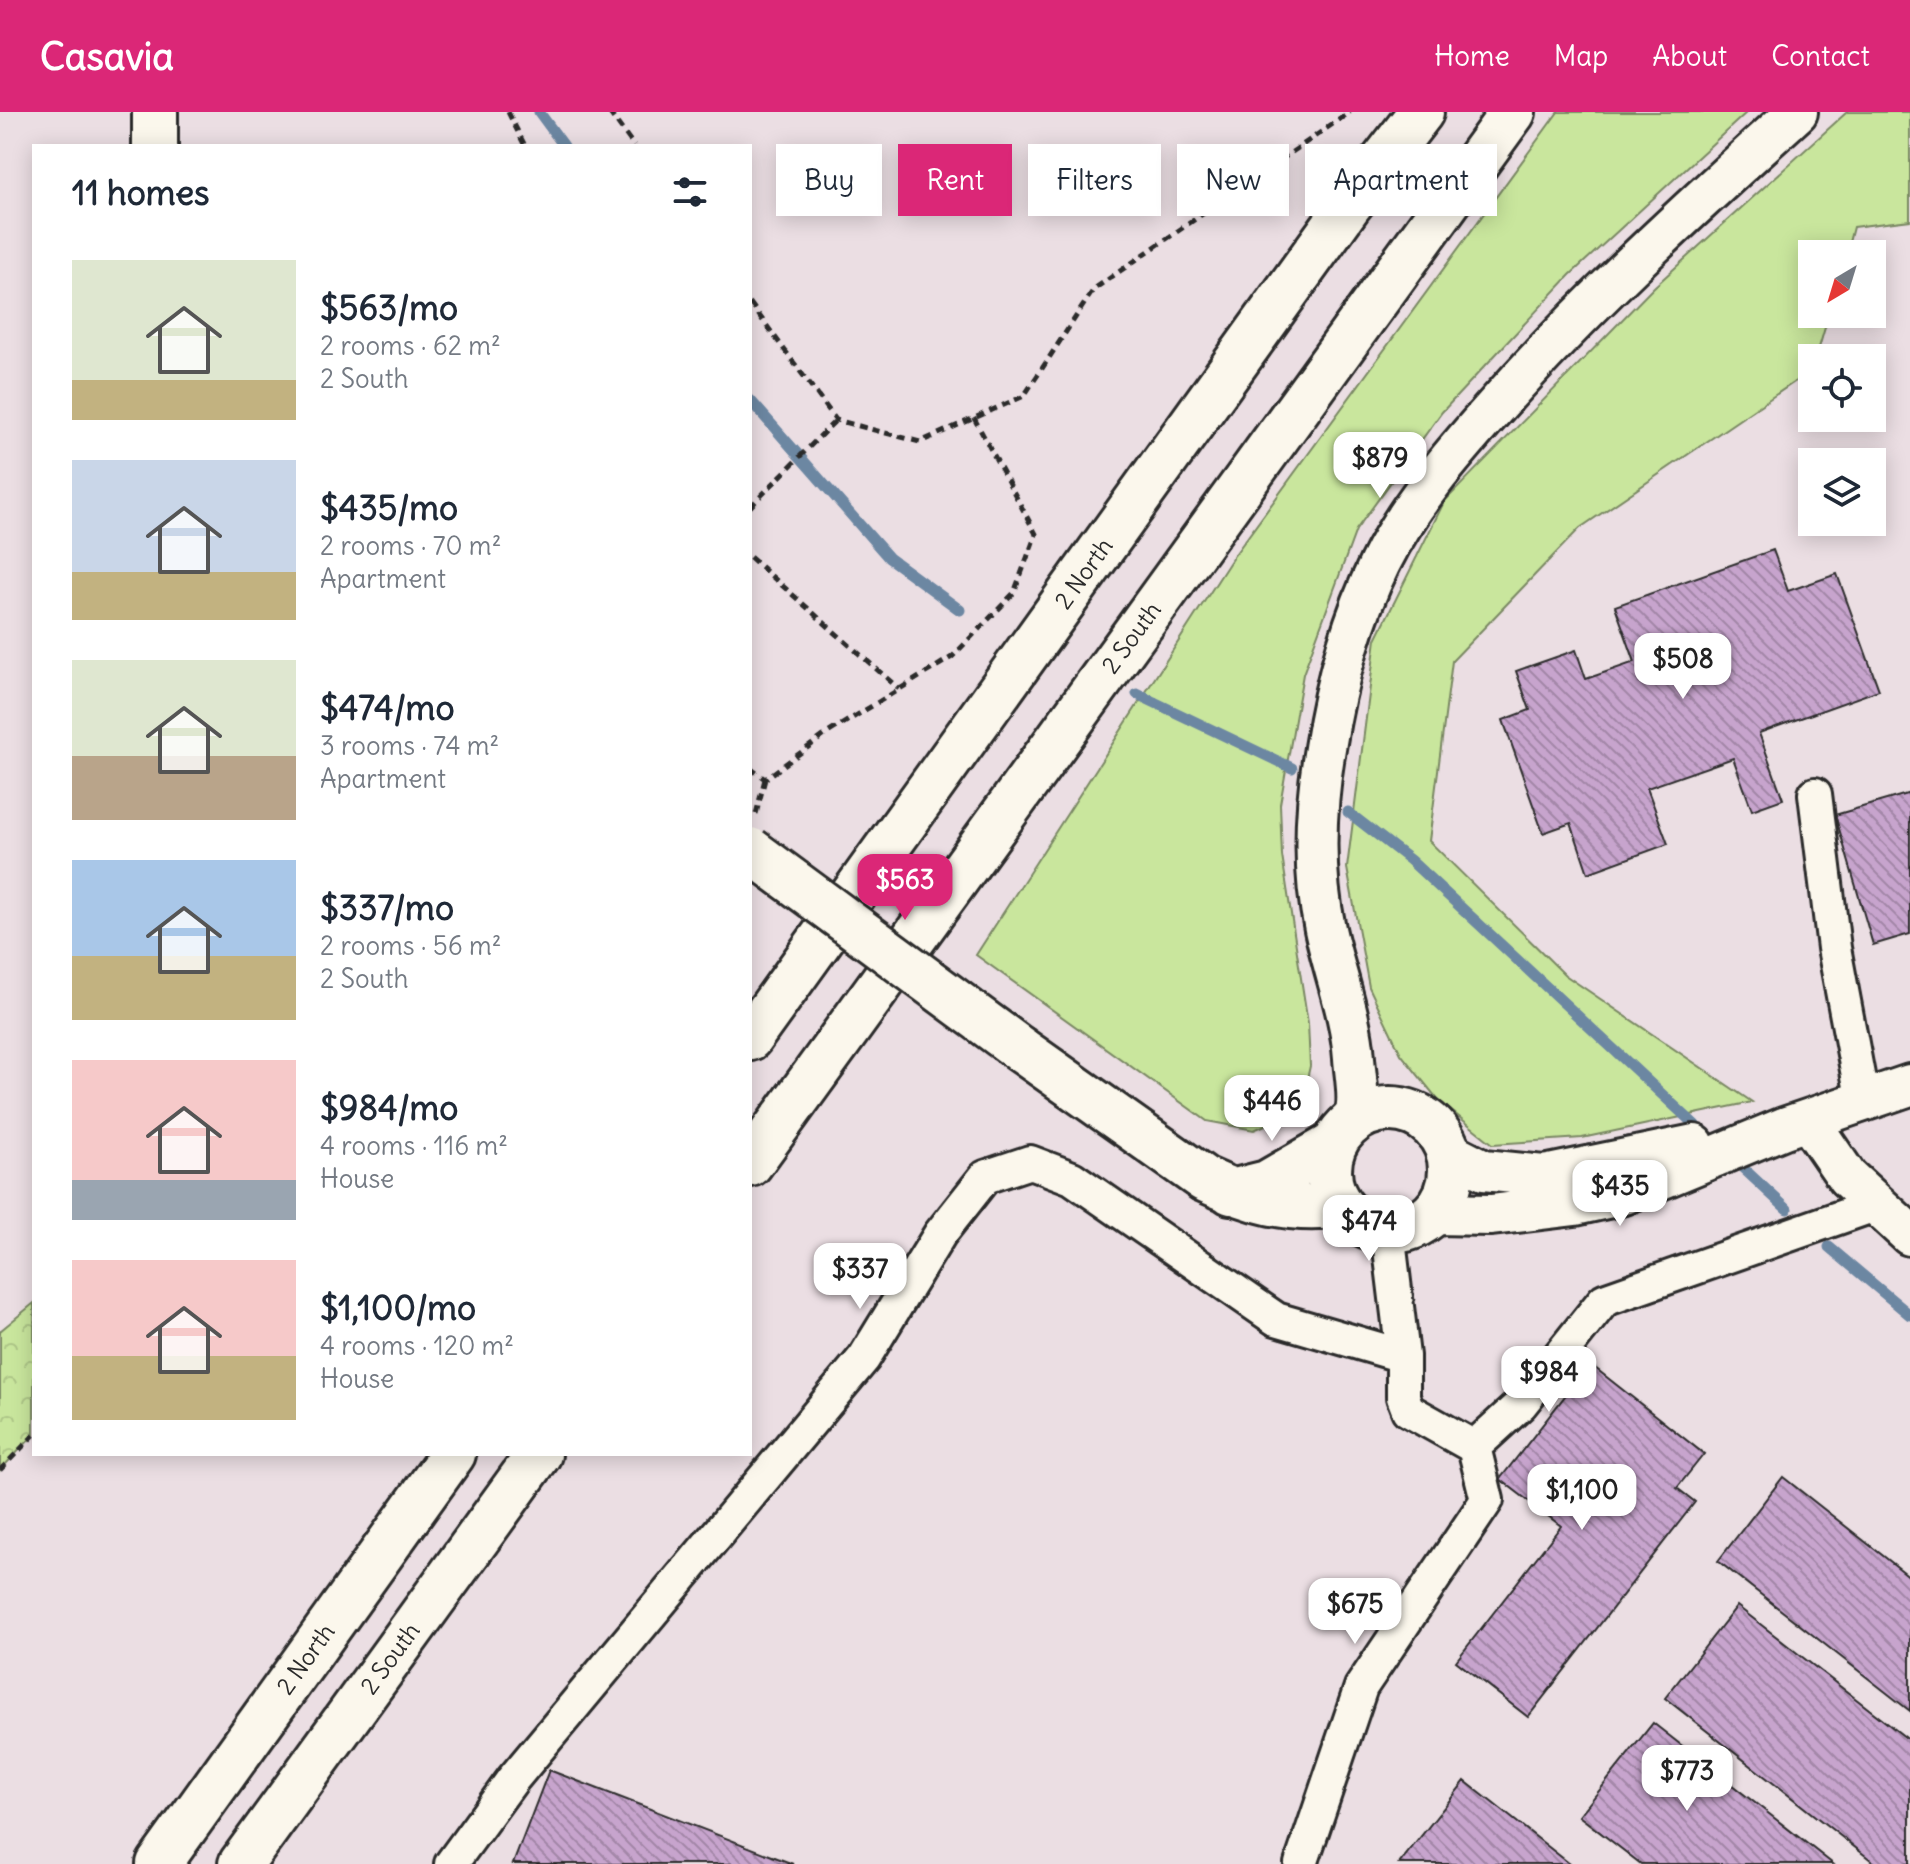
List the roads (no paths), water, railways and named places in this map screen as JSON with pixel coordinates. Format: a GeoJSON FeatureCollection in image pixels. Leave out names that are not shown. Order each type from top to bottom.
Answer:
{"type":"FeatureCollection","features":[{"type":"Feature","properties":{"kind":"main road"},"geometry":{"type":"LineString","coordinates":[[155,112],[155,144]]}},
{"type":"Feature","properties":{"kind":"main road","name":"2 North"},"geometry":{"type":"LineString","coordinates":[[752,1035],[1349,205],[1421,112]]}},
{"type":"Feature","properties":{"kind":"main road","name":"2 South"},"geometry":{"type":"LineString","coordinates":[[752,1161],[1513,112]]}},
{"type":"Feature","properties":{"kind":"main road"},"geometry":{"type":"LineString","coordinates":[[752,851],[1020,1049],[1204,1179],[1231,1192],[1309,1210],[1339,1205]]}},
{"type":"Feature","properties":{"kind":"main road"},"geometry":{"type":"LineString","coordinates":[[1231,1192],[1267,1183],[1355,1126],[1404,1109],[1423,1118],[1439,1132],[1449,1152],[1450,1185],[1434,1214],[1420,1224],[1388,1232],[1369,1228],[1353,1219],[1339,1205],[1328,1176],[1355,1126]]}},
{"type":"Feature","properties":{"kind":"main road","name":"2 North"},"geometry":{"type":"LineString","coordinates":[[159,1864],[452,1456]]}},
{"type":"Feature","properties":{"kind":"main road","name":"2 South"},"geometry":{"type":"LineString","coordinates":[[241,1864],[538,1456]]}},
{"type":"Feature","properties":{"kind":"street"},"geometry":{"type":"LineString","coordinates":[[1355,1126],[1353,1044],[1324,927],[1316,872],[1316,820],[1335,686],[1354,626],[1380,563],[1406,519],[1446,464],[1530,367],[1682,217],[1797,112]]}},
{"type":"Feature","properties":{"kind":"street"},"geometry":{"type":"LineString","coordinates":[[1815,794],[1834,948],[1863,1102]]}},
{"type":"Feature","properties":{"kind":"street"},"geometry":{"type":"LineString","coordinates":[[1434,1214],[1491,1215],[1575,1205],[1624,1194],[1796,1124],[1910,1085]]}},
{"type":"Feature","properties":{"kind":"street"},"geometry":{"type":"LineString","coordinates":[[1449,1152],[1484,1170],[1544,1176],[1796,1124]]}},
{"type":"Feature","properties":{"kind":"street"},"geometry":{"type":"LineString","coordinates":[[1796,1124],[1875,1205],[1910,1235]]}},
{"type":"Feature","properties":{"kind":"street"},"geometry":{"type":"LineString","coordinates":[[451,1864],[513,1779],[864,1358],[940,1234],[985,1177],[1030,1162],[1072,1178],[1276,1319],[1403,1356]]}},
{"type":"Feature","properties":{"kind":"street"},"geometry":{"type":"LineString","coordinates":[[1474,1447],[1521,1404],[1604,1300],[1875,1205]]}},
{"type":"Feature","properties":{"kind":"street"},"geometry":{"type":"LineString","coordinates":[[1301,1864],[1361,1687],[1487,1500],[1474,1447],[1408,1410],[1403,1397],[1403,1356],[1388,1232]]}},
{"type":"Feature","properties":{"kind":"waterway"},"geometry":{"type":"LineString","coordinates":[[539,112],[563,144]]}},
{"type":"Feature","properties":{"kind":"waterway"},"geometry":{"type":"LineString","coordinates":[[752,402],[889,558],[960,610]]}},
{"type":"Feature","properties":{"kind":"waterway"},"geometry":{"type":"LineString","coordinates":[[1137,694],[1292,768]]}},
{"type":"Feature","properties":{"kind":"waterway"},"geometry":{"type":"LineString","coordinates":[[1348,812],[1410,860],[1695,1125]]}},
{"type":"Feature","properties":{"kind":"waterway"},"geometry":{"type":"LineString","coordinates":[[1731,1157],[1787,1209]]}},
{"type":"Feature","properties":{"kind":"waterway"},"geometry":{"type":"LineString","coordinates":[[1829,1247],[1910,1315]]}}]}
